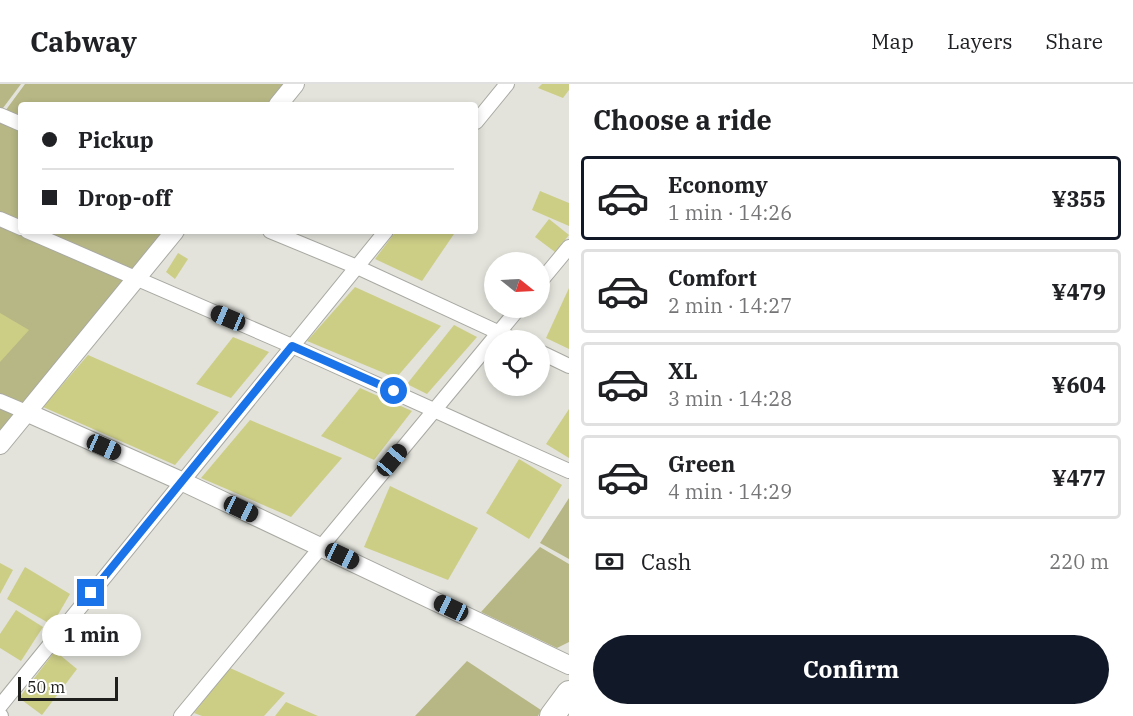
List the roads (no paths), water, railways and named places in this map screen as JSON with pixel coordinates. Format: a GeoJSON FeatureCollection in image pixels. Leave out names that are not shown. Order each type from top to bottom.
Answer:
{"type":"FeatureCollection","features":[{"type":"Feature","properties":{"kind":"highway"},"geometry":{"type":"LineString","coordinates":[[552,716],[569,693]]}},
{"type":"Feature","properties":{"kind":"street"},"geometry":{"type":"LineString","coordinates":[[280,102],[295,84]]}},
{"type":"Feature","properties":{"kind":"street"},"geometry":{"type":"LineString","coordinates":[[478,120],[507,84]]}},
{"type":"Feature","properties":{"kind":"street"},"geometry":{"type":"LineString","coordinates":[[0,115],[18,123]]}},
{"type":"Feature","properties":{"kind":"street"},"geometry":{"type":"LineString","coordinates":[[0,219],[18,227]]}},
{"type":"Feature","properties":{"kind":"street"},"geometry":{"type":"LineString","coordinates":[[34,234],[435,409],[569,471]]}},
{"type":"Feature","properties":{"kind":"street"},"geometry":{"type":"LineString","coordinates":[[0,445],[173,234]]}},
{"type":"Feature","properties":{"kind":"street"},"geometry":{"type":"LineString","coordinates":[[277,234],[357,267],[493,330]]}},
{"type":"Feature","properties":{"kind":"street"},"geometry":{"type":"LineString","coordinates":[[0,706],[384,234]]}},
{"type":"Feature","properties":{"kind":"street"},"geometry":{"type":"LineString","coordinates":[[550,270],[569,247]]}},
{"type":"Feature","properties":{"kind":"street"},"geometry":{"type":"LineString","coordinates":[[501,330],[511,318]]}},
{"type":"Feature","properties":{"kind":"street"},"geometry":{"type":"LineString","coordinates":[[181,716],[484,351]]}},
{"type":"Feature","properties":{"kind":"street"},"geometry":{"type":"LineString","coordinates":[[550,357],[569,366]]}},
{"type":"Feature","properties":{"kind":"street"},"geometry":{"type":"LineString","coordinates":[[0,401],[181,481],[569,664]]}}]}
